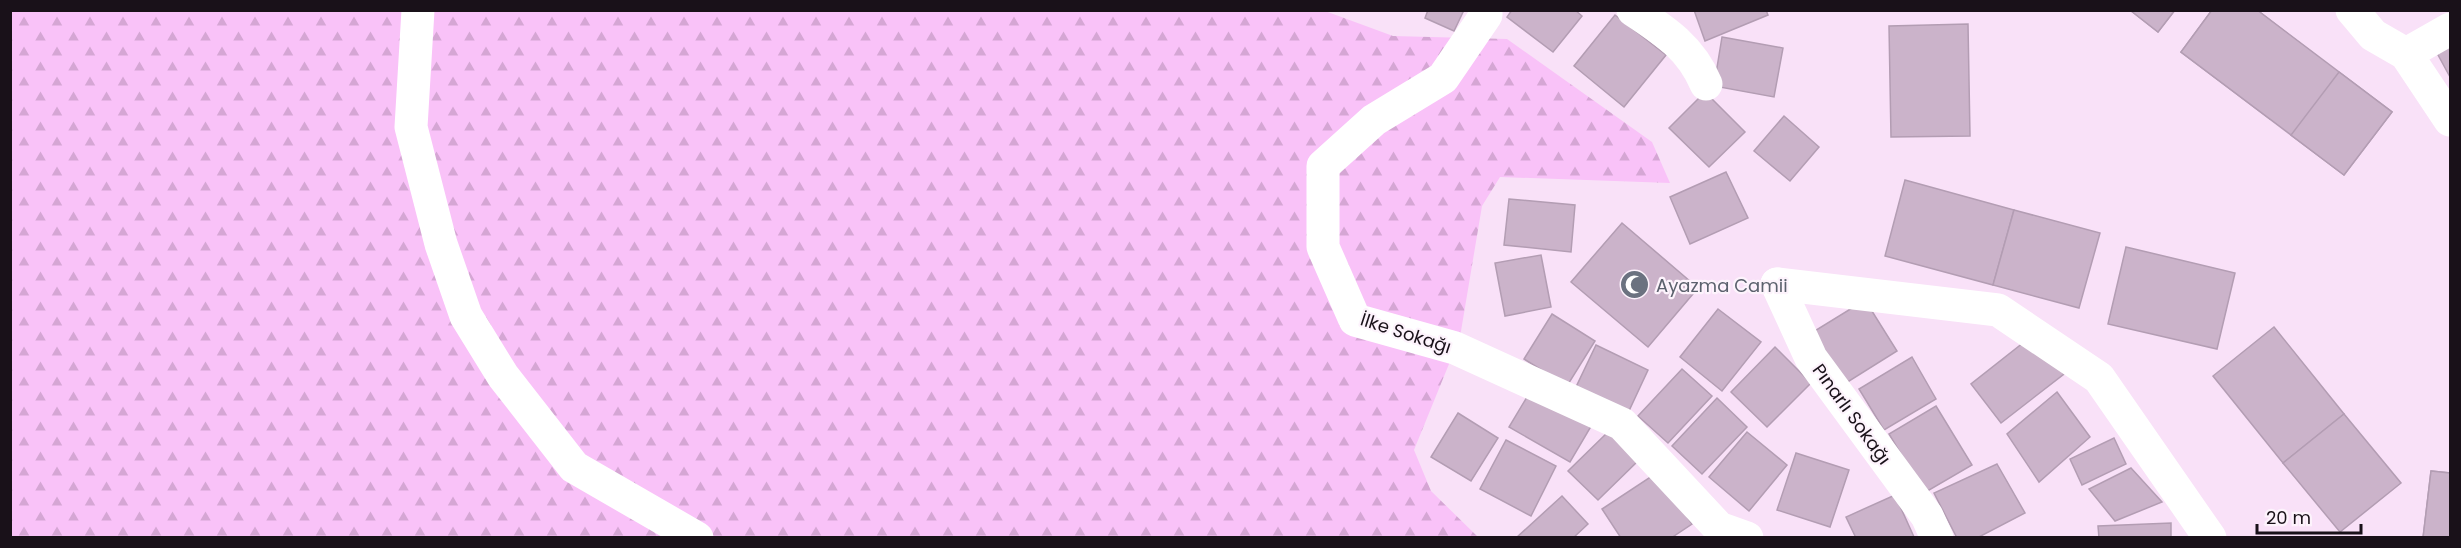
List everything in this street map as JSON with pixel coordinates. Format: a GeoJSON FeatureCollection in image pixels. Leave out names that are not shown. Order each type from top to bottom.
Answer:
{"type":"FeatureCollection","features":[{"type":"Feature","properties":{"kind":"street"},"geometry":{"type":"LineString","coordinates":[[418,10],[411,127],[441,244],[466,316],[503,376],[574,467],[697,537]]}},
{"type":"Feature","properties":{"kind":"street","name":"İlke Sokağı"},"geometry":{"type":"LineString","coordinates":[[1486,10],[1485,15],[1443,78],[1374,120],[1323,166],[1323,247],[1355,320],[1455,348],[1622,424],[1719,528],[1747,537]]}},
{"type":"Feature","properties":{"kind":"street"},"geometry":{"type":"LineString","coordinates":[[1633,10],[1683,46],[1701,72],[1706,84]]}},
{"type":"Feature","properties":{"kind":"street"},"geometry":{"type":"LineString","coordinates":[[2352,10],[2373,35],[2406,54],[2451,120]]}},
{"type":"Feature","properties":{"kind":"street"},"geometry":{"type":"LineString","coordinates":[[2406,54],[2451,29]]}},
{"type":"Feature","properties":{"kind":"street","name":"Pınarlı Sokağı"},"geometry":{"type":"LineString","coordinates":[[1937,537],[1927,516],[1811,357],[1777,284],[1998,310],[2100,378],[2210,537]]}},
{"type":"Feature","properties":{"kind":"green space"},"geometry":{"type":"Polygon","coordinates":[[[10,11],[1325,11],[1393,36],[1507,39],[1652,142],[1670,183],[1500,177],[1482,206],[1460,337],[1414,450],[1431,491],[1478,537],[11,537],[10,11]]]}},
{"type":"Feature","properties":{"kind":"building"},"geometry":{"type":"Polygon","coordinates":[[[1428,10],[1464,10],[1454,31],[1425,18],[1428,10]]]}},
{"type":"Feature","properties":{"kind":"building"},"geometry":{"type":"Polygon","coordinates":[[[1512,10],[1575,10],[1582,16],[1553,52],[1507,17],[1512,10]]]}},
{"type":"Feature","properties":{"kind":"building"},"geometry":{"type":"Polygon","coordinates":[[[1694,10],[1766,10],[1768,15],[1705,41],[1694,10]]]}},
{"type":"Feature","properties":{"kind":"building"},"geometry":{"type":"Polygon","coordinates":[[[2130,10],[2175,10],[2158,32],[2130,10]]]}},
{"type":"Feature","properties":{"kind":"building"},"geometry":{"type":"Polygon","coordinates":[[[2130,10],[2175,10],[2158,32],[2130,10]]]}},
{"type":"Feature","properties":{"kind":"building"},"geometry":{"type":"Polygon","coordinates":[[[2212,10],[2257,10],[2318,57],[2270,119],[2181,52],[2212,10]]]}},
{"type":"Feature","properties":{"kind":"building"},"geometry":{"type":"Polygon","coordinates":[[[2212,10],[2257,10],[2392,112],[2344,175],[2181,52],[2212,10]]]}},
{"type":"Feature","properties":{"kind":"building"},"geometry":{"type":"Polygon","coordinates":[[[1615,15],[1666,55],[1624,107],[1574,66],[1615,15]]]}},
{"type":"Feature","properties":{"kind":"building"},"geometry":{"type":"Polygon","coordinates":[[[1968,24],[1970,136],[1891,137],[1889,26],[1968,24]]]}},
{"type":"Feature","properties":{"kind":"building"},"geometry":{"type":"Polygon","coordinates":[[[1722,37],[1783,48],[1774,97],[1714,86],[1722,37]]]}},
{"type":"Feature","properties":{"kind":"building"},"geometry":{"type":"Polygon","coordinates":[[[2450,46],[2450,77],[2437,53],[2450,46]]]}},
{"type":"Feature","properties":{"kind":"building"},"geometry":{"type":"Polygon","coordinates":[[[2339,72],[2392,112],[2344,175],[2291,135],[2339,72]]]}},
{"type":"Feature","properties":{"kind":"building"},"geometry":{"type":"Polygon","coordinates":[[[1705,92],[1745,132],[1709,167],[1669,128],[1705,92]]]}},
{"type":"Feature","properties":{"kind":"building"},"geometry":{"type":"Polygon","coordinates":[[[1784,116],[1819,147],[1790,181],[1754,151],[1784,116]]]}},
{"type":"Feature","properties":{"kind":"building"},"geometry":{"type":"Polygon","coordinates":[[[1726,172],[1748,218],[1690,244],[1670,197],[1726,172]]]}},
{"type":"Feature","properties":{"kind":"building"},"geometry":{"type":"Polygon","coordinates":[[[1905,180],[2014,210],[1993,285],[1885,256],[1905,180]]]}},
{"type":"Feature","properties":{"kind":"building"},"geometry":{"type":"Polygon","coordinates":[[[1509,199],[1575,205],[1571,252],[1504,245],[1509,199]]]}},
{"type":"Feature","properties":{"kind":"building"},"geometry":{"type":"Polygon","coordinates":[[[2014,210],[2100,233],[2079,308],[1993,285],[2014,210]]]}},
{"type":"Feature","properties":{"kind":"building","name":"Ayazma Camii"},"geometry":{"type":"Polygon","coordinates":[[[1622,223],[1698,288],[1648,347],[1571,282],[1622,223]]]}},
{"type":"Feature","properties":{"kind":"building"},"geometry":{"type":"Polygon","coordinates":[[[2126,247],[2235,273],[2217,349],[2108,324],[2126,247]]]}},
{"type":"Feature","properties":{"kind":"building"},"geometry":{"type":"Polygon","coordinates":[[[1541,255],[1551,307],[1505,316],[1495,263],[1541,255]]]}},
{"type":"Feature","properties":{"kind":"building"},"geometry":{"type":"Polygon","coordinates":[[[1865,300],[1897,351],[1846,383],[1813,332],[1865,300]]]}},
{"type":"Feature","properties":{"kind":"building"},"geometry":{"type":"Polygon","coordinates":[[[1718,309],[1761,342],[1722,391],[1680,357],[1718,309]]]}},
{"type":"Feature","properties":{"kind":"building"},"geometry":{"type":"Polygon","coordinates":[[[1552,314],[1595,341],[1567,386],[1524,359],[1552,314]]]}},
{"type":"Feature","properties":{"kind":"building"},"geometry":{"type":"Polygon","coordinates":[[[2274,327],[2344,414],[2283,463],[2213,376],[2274,327]]]}},
{"type":"Feature","properties":{"kind":"building"},"geometry":{"type":"Polygon","coordinates":[[[2033,335],[2064,374],[2001,423],[1971,384],[2033,335]]]}},
{"type":"Feature","properties":{"kind":"building"},"geometry":{"type":"Polygon","coordinates":[[[1596,345],[1648,370],[1628,413],[1576,387],[1596,345]]]}},
{"type":"Feature","properties":{"kind":"building"},"geometry":{"type":"Polygon","coordinates":[[[1775,347],[1811,383],[1767,427],[1731,392],[1775,347]]]}},
{"type":"Feature","properties":{"kind":"building"},"geometry":{"type":"Polygon","coordinates":[[[1912,357],[1936,399],[1884,430],[1859,389],[1912,357]]]}},
{"type":"Feature","properties":{"kind":"building"},"geometry":{"type":"Polygon","coordinates":[[[1682,369],[1712,396],[1668,443],[1638,416],[1682,369]]]}},
{"type":"Feature","properties":{"kind":"building"},"geometry":{"type":"Polygon","coordinates":[[[1533,387],[1593,423],[1570,462],[1509,427],[1533,387]]]}},
{"type":"Feature","properties":{"kind":"building"},"geometry":{"type":"Polygon","coordinates":[[[2057,392],[2090,437],[2039,482],[2007,434],[2057,392]]]}},
{"type":"Feature","properties":{"kind":"building"},"geometry":{"type":"Polygon","coordinates":[[[1717,398],[1747,427],[1702,474],[1672,446],[1717,398]]]}},
{"type":"Feature","properties":{"kind":"building"},"geometry":{"type":"Polygon","coordinates":[[[1936,406],[1972,465],[1924,493],[1889,434],[1936,406]]]}},
{"type":"Feature","properties":{"kind":"building"},"geometry":{"type":"Polygon","coordinates":[[[1458,413],[1498,438],[1471,481],[1431,457],[1458,413]]]}},
{"type":"Feature","properties":{"kind":"building"},"geometry":{"type":"Polygon","coordinates":[[[2344,414],[2401,483],[2340,532],[2283,463],[2344,414]]]}},
{"type":"Feature","properties":{"kind":"building"},"geometry":{"type":"Polygon","coordinates":[[[1610,430],[1640,459],[1598,500],[1568,471],[1610,430]]]}},
{"type":"Feature","properties":{"kind":"building"},"geometry":{"type":"Polygon","coordinates":[[[1747,432],[1787,465],[1749,511],[1709,477],[1747,432]]]}},
{"type":"Feature","properties":{"kind":"building"},"geometry":{"type":"Polygon","coordinates":[[[2114,438],[2126,464],[2082,485],[2070,459],[2114,438]]]}},
{"type":"Feature","properties":{"kind":"building"},"geometry":{"type":"Polygon","coordinates":[[[1506,440],[1556,466],[1531,516],[1480,489],[1506,440]]]}},
{"type":"Feature","properties":{"kind":"building"},"geometry":{"type":"Polygon","coordinates":[[[1796,453],[1849,470],[1830,527],[1777,510],[1796,453]]]}},
{"type":"Feature","properties":{"kind":"building"},"geometry":{"type":"Polygon","coordinates":[[[1997,464],[2025,513],[1977,538],[1957,538],[1934,493],[1997,464]]]}},
{"type":"Feature","properties":{"kind":"building"},"geometry":{"type":"Polygon","coordinates":[[[2131,468],[2162,502],[2115,521],[2089,489],[2131,468]]]}},
{"type":"Feature","properties":{"kind":"building"},"geometry":{"type":"Polygon","coordinates":[[[2431,471],[2450,473],[2450,538],[2423,538],[2431,471]]]}},
{"type":"Feature","properties":{"kind":"building"},"geometry":{"type":"Polygon","coordinates":[[[2431,471],[2450,473],[2450,538],[2423,538],[2431,471]]]}},
{"type":"Feature","properties":{"kind":"building"},"geometry":{"type":"Polygon","coordinates":[[[1658,472],[1692,524],[1671,538],[1621,538],[1602,509],[1658,472]]]}},
{"type":"Feature","properties":{"kind":"building"},"geometry":{"type":"Polygon","coordinates":[[[1895,495],[1914,537],[1856,538],[1846,517],[1895,495]]]}},
{"type":"Feature","properties":{"kind":"building"},"geometry":{"type":"Polygon","coordinates":[[[1562,496],[1588,524],[1573,538],[1516,538],[1562,496]]]}},
{"type":"Feature","properties":{"kind":"building"},"geometry":{"type":"Polygon","coordinates":[[[2171,523],[2171,538],[2099,538],[2098,526],[2171,523]]]}},
{"type":"Feature","properties":{"kind":"place","name":"Ayazma Camii"},"geometry":{"type":"Point","coordinates":[1635,285]}}]}
